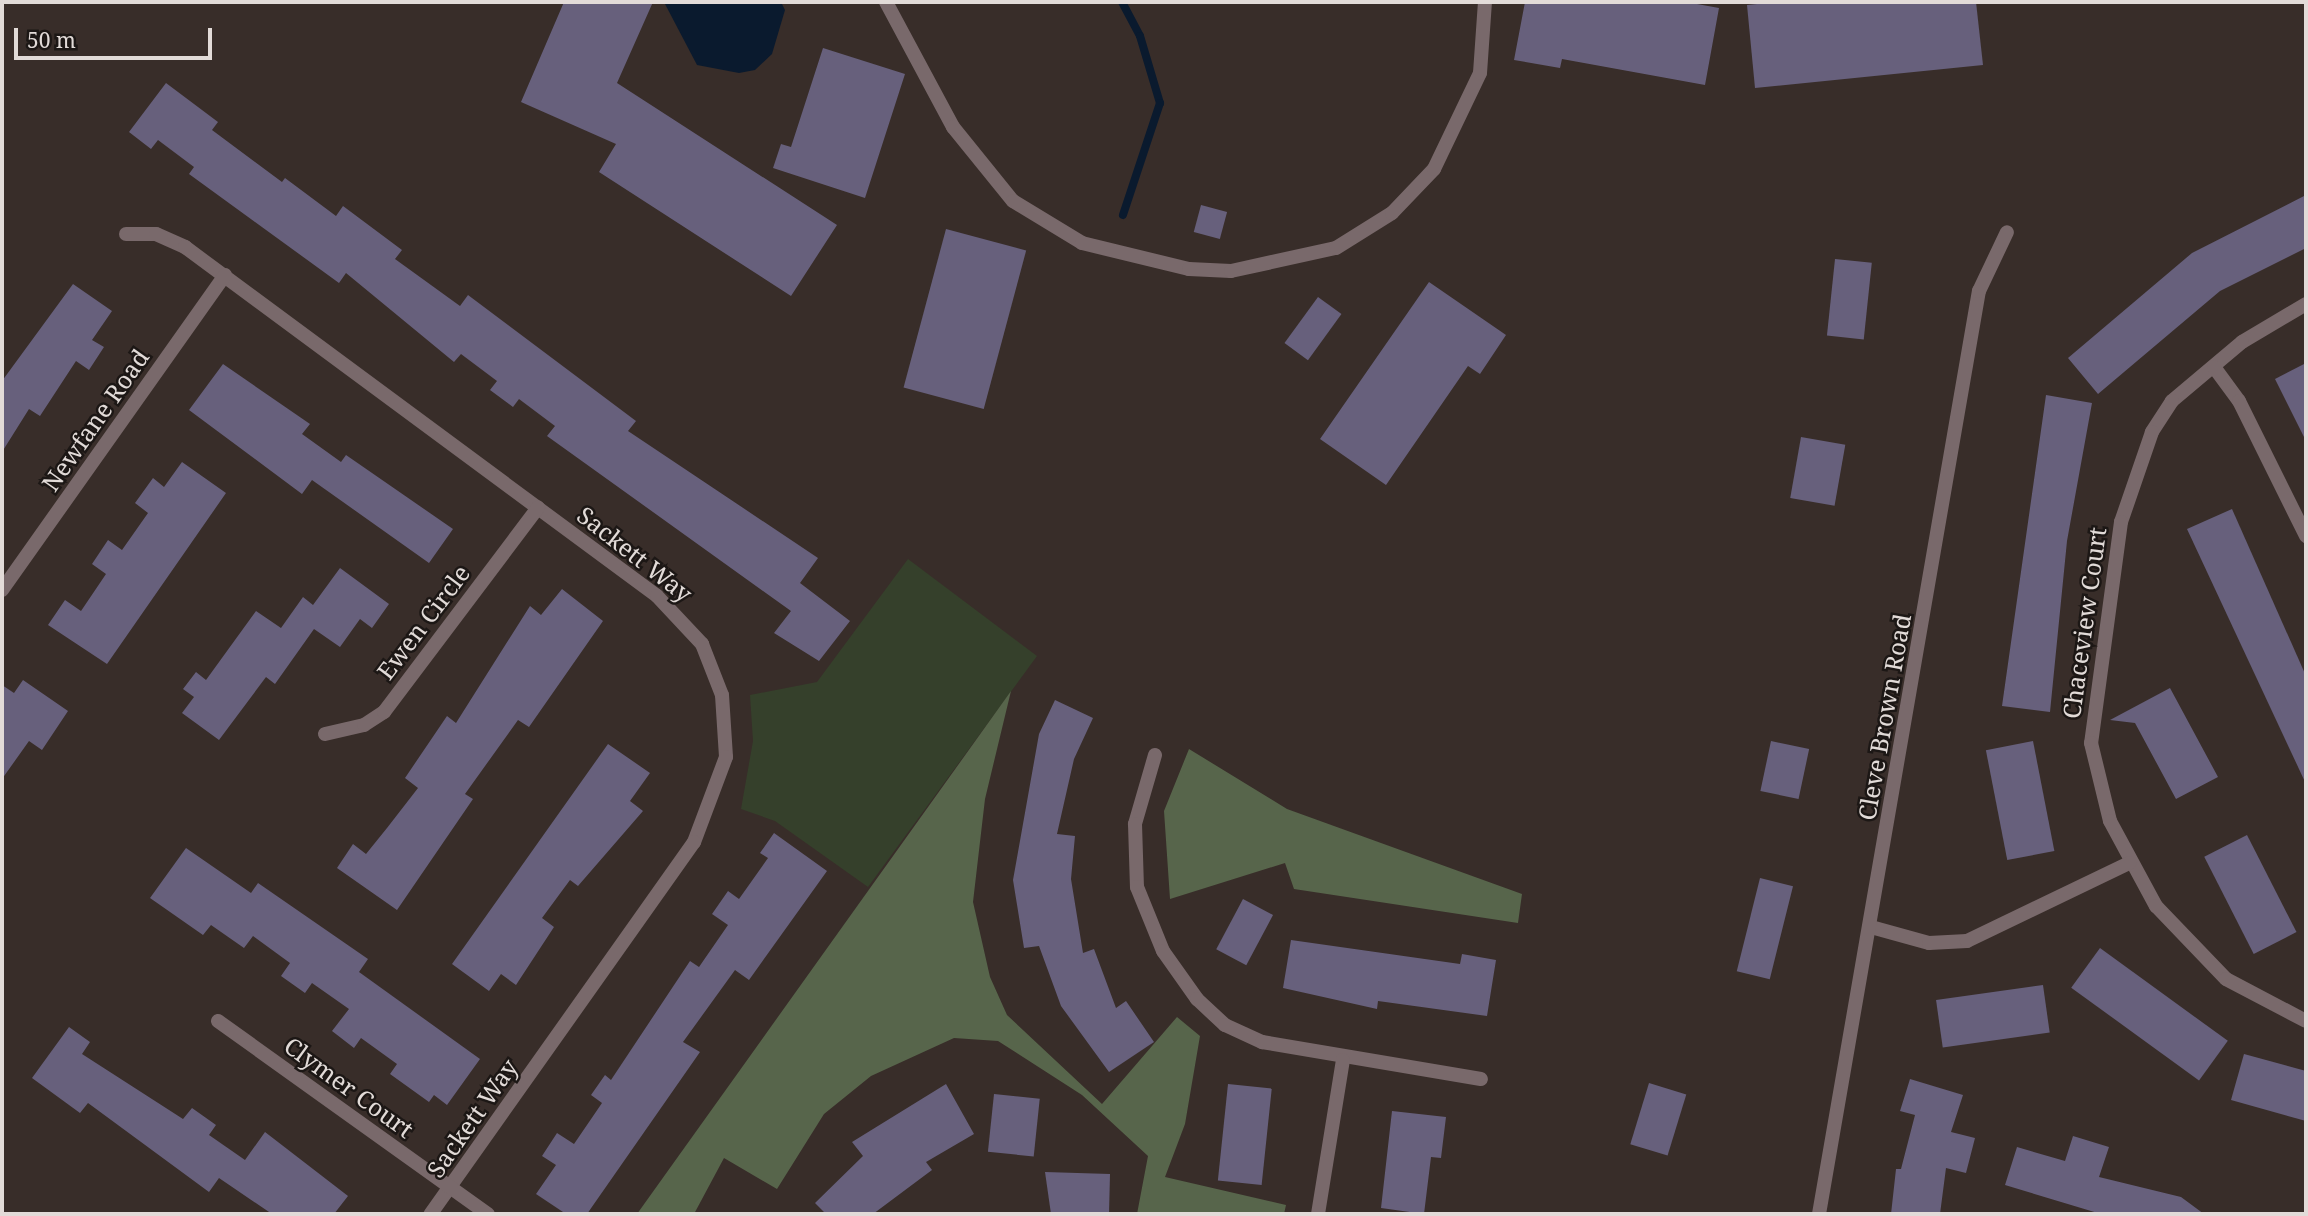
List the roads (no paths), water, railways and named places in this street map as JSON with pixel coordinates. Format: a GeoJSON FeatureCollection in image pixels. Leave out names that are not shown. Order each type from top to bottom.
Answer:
{"type":"FeatureCollection","features":[{"type":"Feature","properties":{"kind":"street"},"geometry":{"type":"LineString","coordinates":[[886,2],[953,127],[1013,201],[1082,243],[1189,269],[1231,271],[1336,248],[1392,213],[1434,169],[1480,74],[1485,2]]}},
{"type":"Feature","properties":{"kind":"street","name":"Cleve Brown Road"},"geometry":{"type":"LineString","coordinates":[[1819,1214],[1871,927],[1979,291],[2007,232]]}},
{"type":"Feature","properties":{"kind":"street","name":"Sackett Way"},"geometry":{"type":"LineString","coordinates":[[126,234],[156,234],[225,275],[538,508],[690,628],[722,695],[726,757],[694,842],[432,1214]]}},
{"type":"Feature","properties":{"kind":"street","name":"Newfane Road"},"geometry":{"type":"LineString","coordinates":[[2,590],[225,275]]}},
{"type":"Feature","properties":{"kind":"street","name":"Chaceview Court"},"geometry":{"type":"LineString","coordinates":[[2306,304],[2268,323],[2172,401],[2152,432],[2121,522],[2091,743],[2097,785],[2129,863],[2187,945],[2226,979],[2306,1021]]}},
{"type":"Feature","properties":{"kind":"street"},"geometry":{"type":"LineString","coordinates":[[2214,367],[2239,401],[2306,536]]}},
{"type":"Feature","properties":{"kind":"street","name":"Ewen Circle"},"geometry":{"type":"LineString","coordinates":[[325,734],[364,725],[384,712],[538,508]]}},
{"type":"Feature","properties":{"kind":"street"},"geometry":{"type":"LineString","coordinates":[[1155,755],[1133,847],[1137,887],[1163,951],[1197,999],[1225,1025],[1262,1042],[1343,1060],[1481,1079]]}},
{"type":"Feature","properties":{"kind":"street"},"geometry":{"type":"LineString","coordinates":[[1871,927],[1929,943],[1967,940],[2129,863]]}},
{"type":"Feature","properties":{"kind":"street","name":"Clymer Court"},"geometry":{"type":"LineString","coordinates":[[218,1021],[488,1214]]}},
{"type":"Feature","properties":{"kind":"street"},"geometry":{"type":"LineString","coordinates":[[1318,1214],[1343,1060]]}},
{"type":"Feature","properties":{"kind":"water"},"geometry":{"type":"Polygon","coordinates":[[[781,2],[785,10],[772,54],[755,70],[739,73],[697,65],[665,4],[781,2]]]}},
{"type":"Feature","properties":{"kind":"waterway"},"geometry":{"type":"LineString","coordinates":[[1122,2],[1140,36],[1160,103],[1123,215]]}}]}
